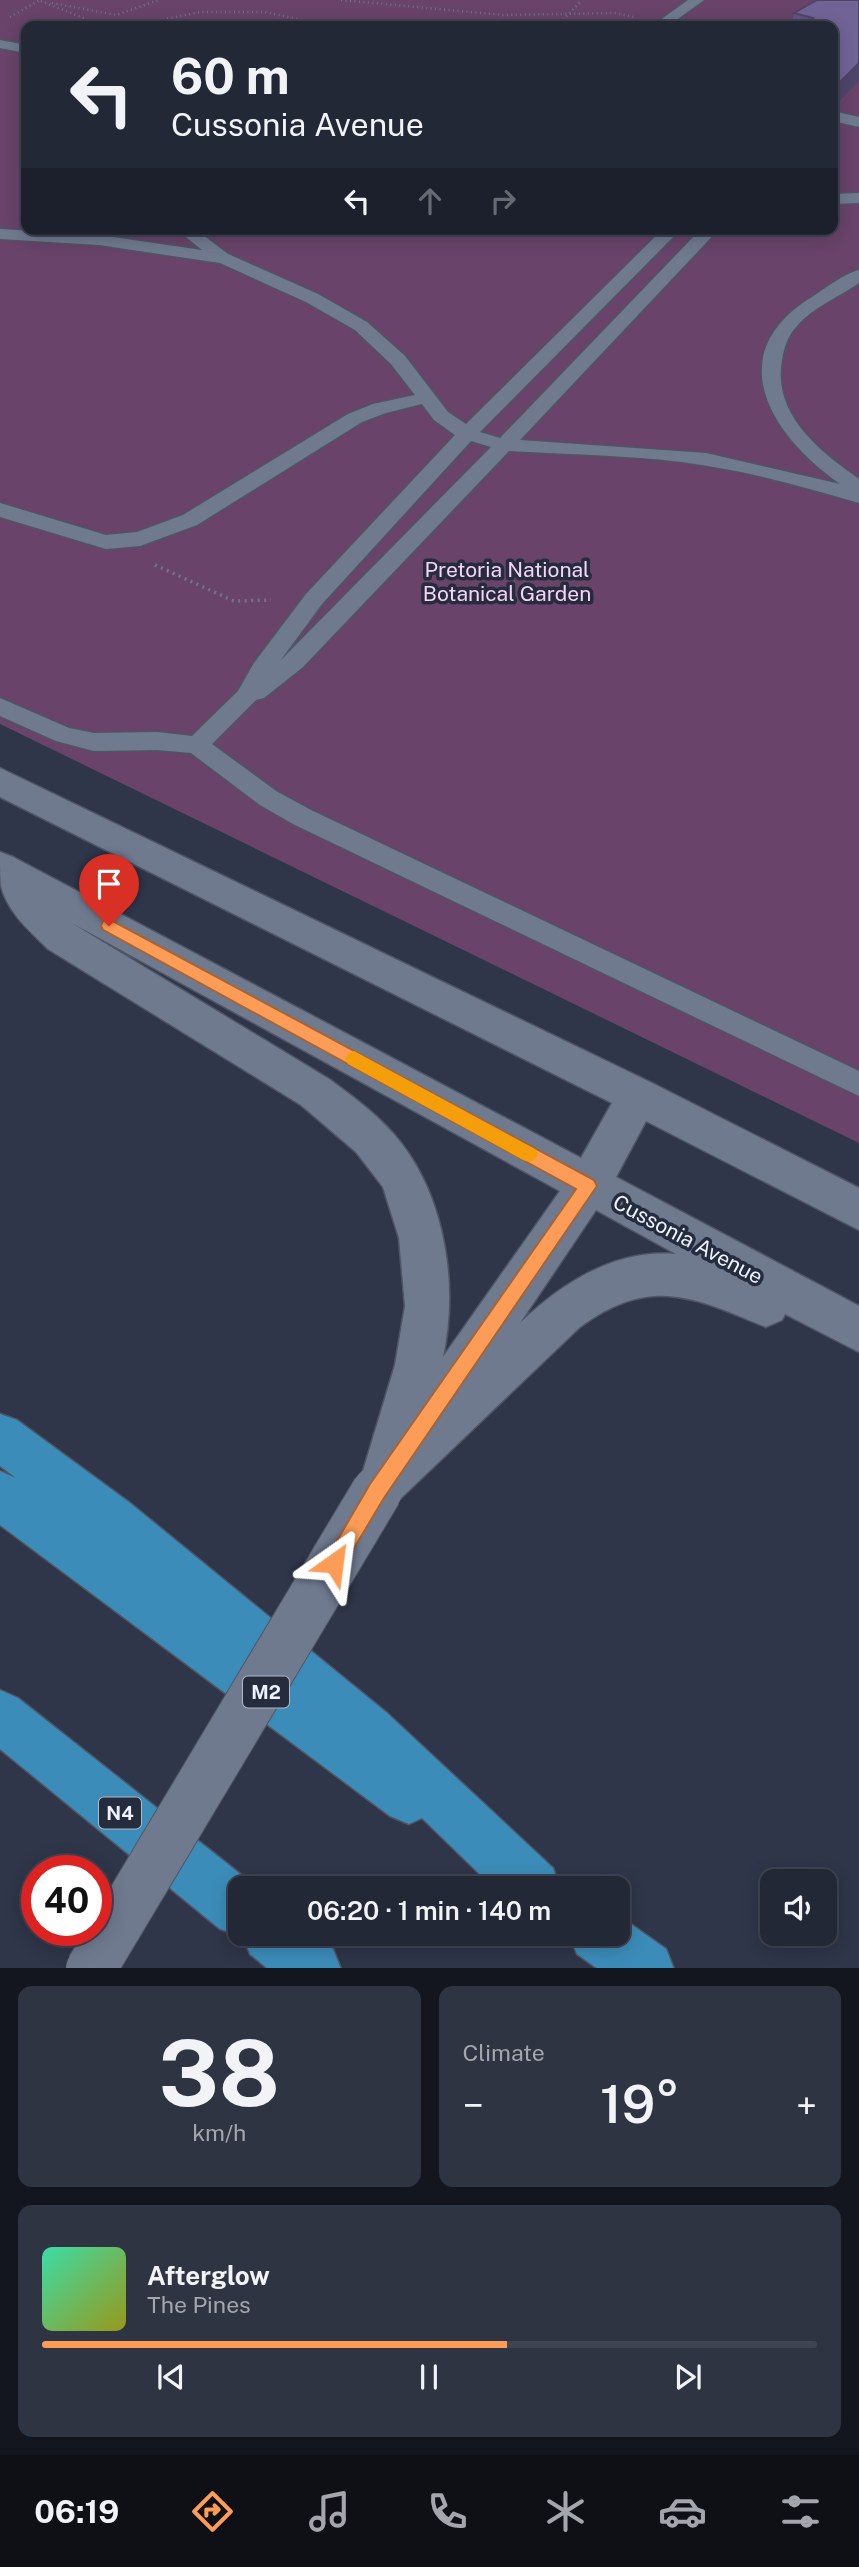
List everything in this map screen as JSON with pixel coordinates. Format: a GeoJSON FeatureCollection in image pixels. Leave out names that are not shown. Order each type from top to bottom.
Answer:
{"type":"FeatureCollection","features":[{"type":"Feature","properties":{"kind":"highway"},"geometry":{"type":"LineString","coordinates":[[0,1437],[113,1520],[369,1731],[520,1876]]}},
{"type":"Feature","properties":{"kind":"highway","name":"M2"},"geometry":{"type":"LineString","coordinates":[[0,1495],[517,1876]]}},
{"type":"Feature","properties":{"kind":"highway","name":"N4"},"geometry":{"type":"LineString","coordinates":[[0,1716],[228,1899]]}},
{"type":"Feature","properties":{"kind":"highway"},"geometry":{"type":"LineString","coordinates":[[285,1946],[312,1968]]}},
{"type":"Feature","properties":{"kind":"highway"},"geometry":{"type":"LineString","coordinates":[[614,1946],[645,1968]]}},
{"type":"Feature","properties":{"kind":"main road"},"geometry":{"type":"LineString","coordinates":[[0,781],[638,1096],[859,1210]]}},
{"type":"Feature","properties":{"kind":"main road"},"geometry":{"type":"LineString","coordinates":[[6,870],[28,905],[61,938],[341,1110],[387,1157],[404,1184],[421,1244],[429,1291],[421,1352],[380,1486]]}},
{"type":"Feature","properties":{"kind":"main road","name":"Cussonia Avenue"},"geometry":{"type":"LineString","coordinates":[[6,870],[859,1330]]}},
{"type":"Feature","properties":{"kind":"main road"},"geometry":{"type":"LineString","coordinates":[[92,1968],[380,1486],[588,1186],[638,1096]]}},
{"type":"Feature","properties":{"kind":"main road"},"geometry":{"type":"LineString","coordinates":[[380,1486],[516,1359],[564,1310],[592,1293],[615,1284],[647,1275],[679,1275],[701,1279],[859,1343]]}},
{"type":"Feature","properties":{"kind":"lane"},"geometry":{"type":"LineString","coordinates":[[670,21],[697,0]]}},
{"type":"Feature","properties":{"kind":"lane"},"geometry":{"type":"LineString","coordinates":[[0,44],[21,49]]}},
{"type":"Feature","properties":{"kind":"lane"},"geometry":{"type":"LineString","coordinates":[[838,117],[859,122]]}},
{"type":"Feature","properties":{"kind":"lane"},"geometry":{"type":"LineString","coordinates":[[838,199],[859,198]]}},
{"type":"Feature","properties":{"kind":"lane"},"geometry":{"type":"LineString","coordinates":[[0,234],[99,240],[225,258]]}},
{"type":"Feature","properties":{"kind":"lane"},"geometry":{"type":"LineString","coordinates":[[192,235],[225,258],[312,298],[361,326],[398,360],[425,398],[446,420],[467,434],[504,445],[636,452],[706,459],[774,473],[859,496]]}},
{"type":"Feature","properties":{"kind":"lane"},"geometry":{"type":"LineString","coordinates":[[246,697],[262,669],[314,598],[467,434],[667,235]]}},
{"type":"Feature","properties":{"kind":"lane"},"geometry":{"type":"LineString","coordinates":[[197,745],[246,697],[262,688],[295,661],[705,235]]}},
{"type":"Feature","properties":{"kind":"lane"},"geometry":{"type":"LineString","coordinates":[[859,275],[793,319],[779,338],[770,362],[769,383],[783,419],[797,437],[822,461],[859,488]]}},
{"type":"Feature","properties":{"kind":"lane"},"geometry":{"type":"LineString","coordinates":[[0,510],[106,542],[140,538],[190,520],[355,418],[380,408],[425,398]]}},
{"type":"Feature","properties":{"kind":"lane"},"geometry":{"type":"LineString","coordinates":[[0,706],[64,735],[94,741],[158,741],[197,745],[268,798],[302,817],[859,1084]]}},
{"type":"Feature","properties":{"kind":"path"},"geometry":{"type":"LineString","coordinates":[[40,0],[116,15],[159,0]]}},
{"type":"Feature","properties":{"kind":"path"},"geometry":{"type":"LineString","coordinates":[[40,0],[88,20],[101,21]]}},
{"type":"Feature","properties":{"kind":"path"},"geometry":{"type":"LineString","coordinates":[[0,22],[40,0],[52,0]]}},
{"type":"Feature","properties":{"kind":"path"},"geometry":{"type":"LineString","coordinates":[[341,0],[503,15],[616,13],[649,21]]}},
{"type":"Feature","properties":{"kind":"path"},"geometry":{"type":"LineString","coordinates":[[561,21],[582,0]]}},
{"type":"Feature","properties":{"kind":"path"},"geometry":{"type":"LineString","coordinates":[[156,21],[200,12],[265,12],[307,21]]}},
{"type":"Feature","properties":{"kind":"path"},"geometry":{"type":"LineString","coordinates":[[106,542],[234,601],[314,598]]}},
{"type":"Feature","properties":{"kind":"green space","name":"Pretoria National Botanical Garden"},"geometry":{"type":"Polygon","coordinates":[[[0,0],[859,0],[859,1143],[0,724],[0,0]]]}},
{"type":"Feature","properties":{"kind":"building"},"geometry":{"type":"Polygon","coordinates":[[[817,0],[859,0],[859,63],[838,84],[838,21],[810,21],[813,18],[794,13],[817,0]]]}},
{"type":"Feature","properties":{"kind":"slow traffic"},"geometry":{"type":"LineString","coordinates":[[354,1059],[529,1154]]}},
{"type":"Feature","properties":{"kind":"route"},"geometry":{"type":"LineString","coordinates":[[109,926],[588,1186],[377,1491],[334,1563]]}}]}
